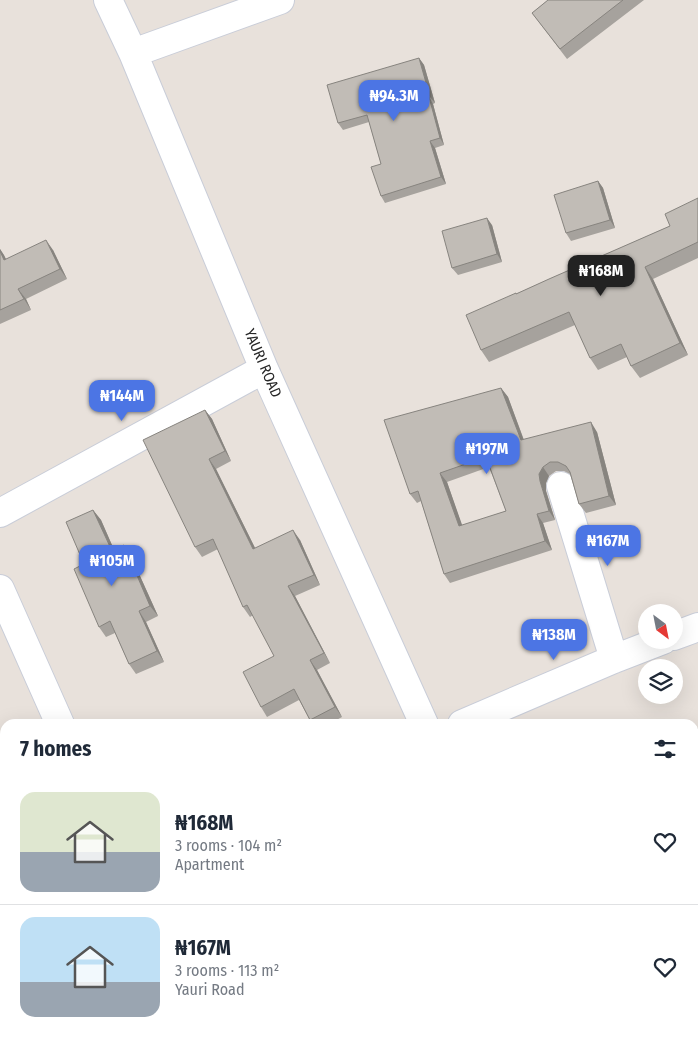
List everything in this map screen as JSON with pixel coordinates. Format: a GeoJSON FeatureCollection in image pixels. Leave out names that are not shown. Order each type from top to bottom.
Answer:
{"type":"FeatureCollection","features":[{"type":"Feature","properties":{"kind":"street","name":"YAURI ROAD"},"geometry":{"type":"LineString","coordinates":[[108,0],[133,53],[264,369],[422,719]]}},
{"type":"Feature","properties":{"kind":"street"},"geometry":{"type":"LineString","coordinates":[[133,53],[280,0]]}},
{"type":"Feature","properties":{"kind":"street"},"geometry":{"type":"LineString","coordinates":[[0,513],[264,369]]}},
{"type":"Feature","properties":{"kind":"street"},"geometry":{"type":"LineString","coordinates":[[561,486],[614,659]]}},
{"type":"Feature","properties":{"kind":"street"},"geometry":{"type":"LineString","coordinates":[[0,589],[58,719]]}},
{"type":"Feature","properties":{"kind":"street"},"geometry":{"type":"LineString","coordinates":[[683,633],[698,627]]}},
{"type":"Feature","properties":{"kind":"street"},"geometry":{"type":"LineString","coordinates":[[474,719],[640,649]]}},
{"type":"Feature","properties":{"kind":"building"},"geometry":{"type":"Polygon","coordinates":[[[548,0],[623,0],[560,49],[532,13],[548,0]]]}},
{"type":"Feature","properties":{"kind":"building"},"geometry":{"type":"Polygon","coordinates":[[[419,58],[440,138],[430,141],[441,177],[381,196],[371,167],[381,164],[367,115],[338,123],[327,85],[419,58]]]}},
{"type":"Feature","properties":{"kind":"building"},"geometry":{"type":"Polygon","coordinates":[[[598,181],[610,220],[566,233],[554,195],[598,181]]]}},
{"type":"Feature","properties":{"kind":"building"},"geometry":{"type":"Polygon","coordinates":[[[698,198],[698,242],[645,267],[680,343],[631,366],[621,344],[590,358],[569,312],[481,350],[466,315],[670,226],[665,214],[698,198]]]}},
{"type":"Feature","properties":{"kind":"building"},"geometry":{"type":"Polygon","coordinates":[[[487,218],[497,254],[452,268],[442,231],[487,218]]]}},
{"type":"Feature","properties":{"kind":"building"},"geometry":{"type":"Polygon","coordinates":[[[46,240],[60,269],[18,289],[24,299],[0,310],[0,251],[4,260],[46,240]]]}},
{"type":"Feature","properties":{"kind":"building"},"geometry":{"type":"Polygon","coordinates":[[[501,388],[521,440],[591,422],[609,496],[579,504],[570,472],[566,466],[558,462],[550,462],[543,467],[539,474],[549,511],[537,514],[545,541],[444,574],[418,491],[410,494],[384,420],[501,388]],[[486,457],[440,473],[459,526],[506,511],[486,457]]]}},
{"type":"Feature","properties":{"kind":"building"},"geometry":{"type":"Polygon","coordinates":[[[205,410],[225,451],[209,459],[253,549],[293,530],[314,575],[288,586],[324,653],[310,660],[335,707],[309,719],[294,689],[261,707],[243,672],[274,656],[247,605],[243,607],[213,539],[195,547],[143,440],[205,410]]]}},
{"type":"Feature","properties":{"kind":"building"},"geometry":{"type":"Polygon","coordinates":[[[93,510],[112,551],[124,545],[150,606],[139,611],[157,651],[129,664],[110,621],[99,627],[74,569],[84,564],[66,522],[93,510]]]}}]}
